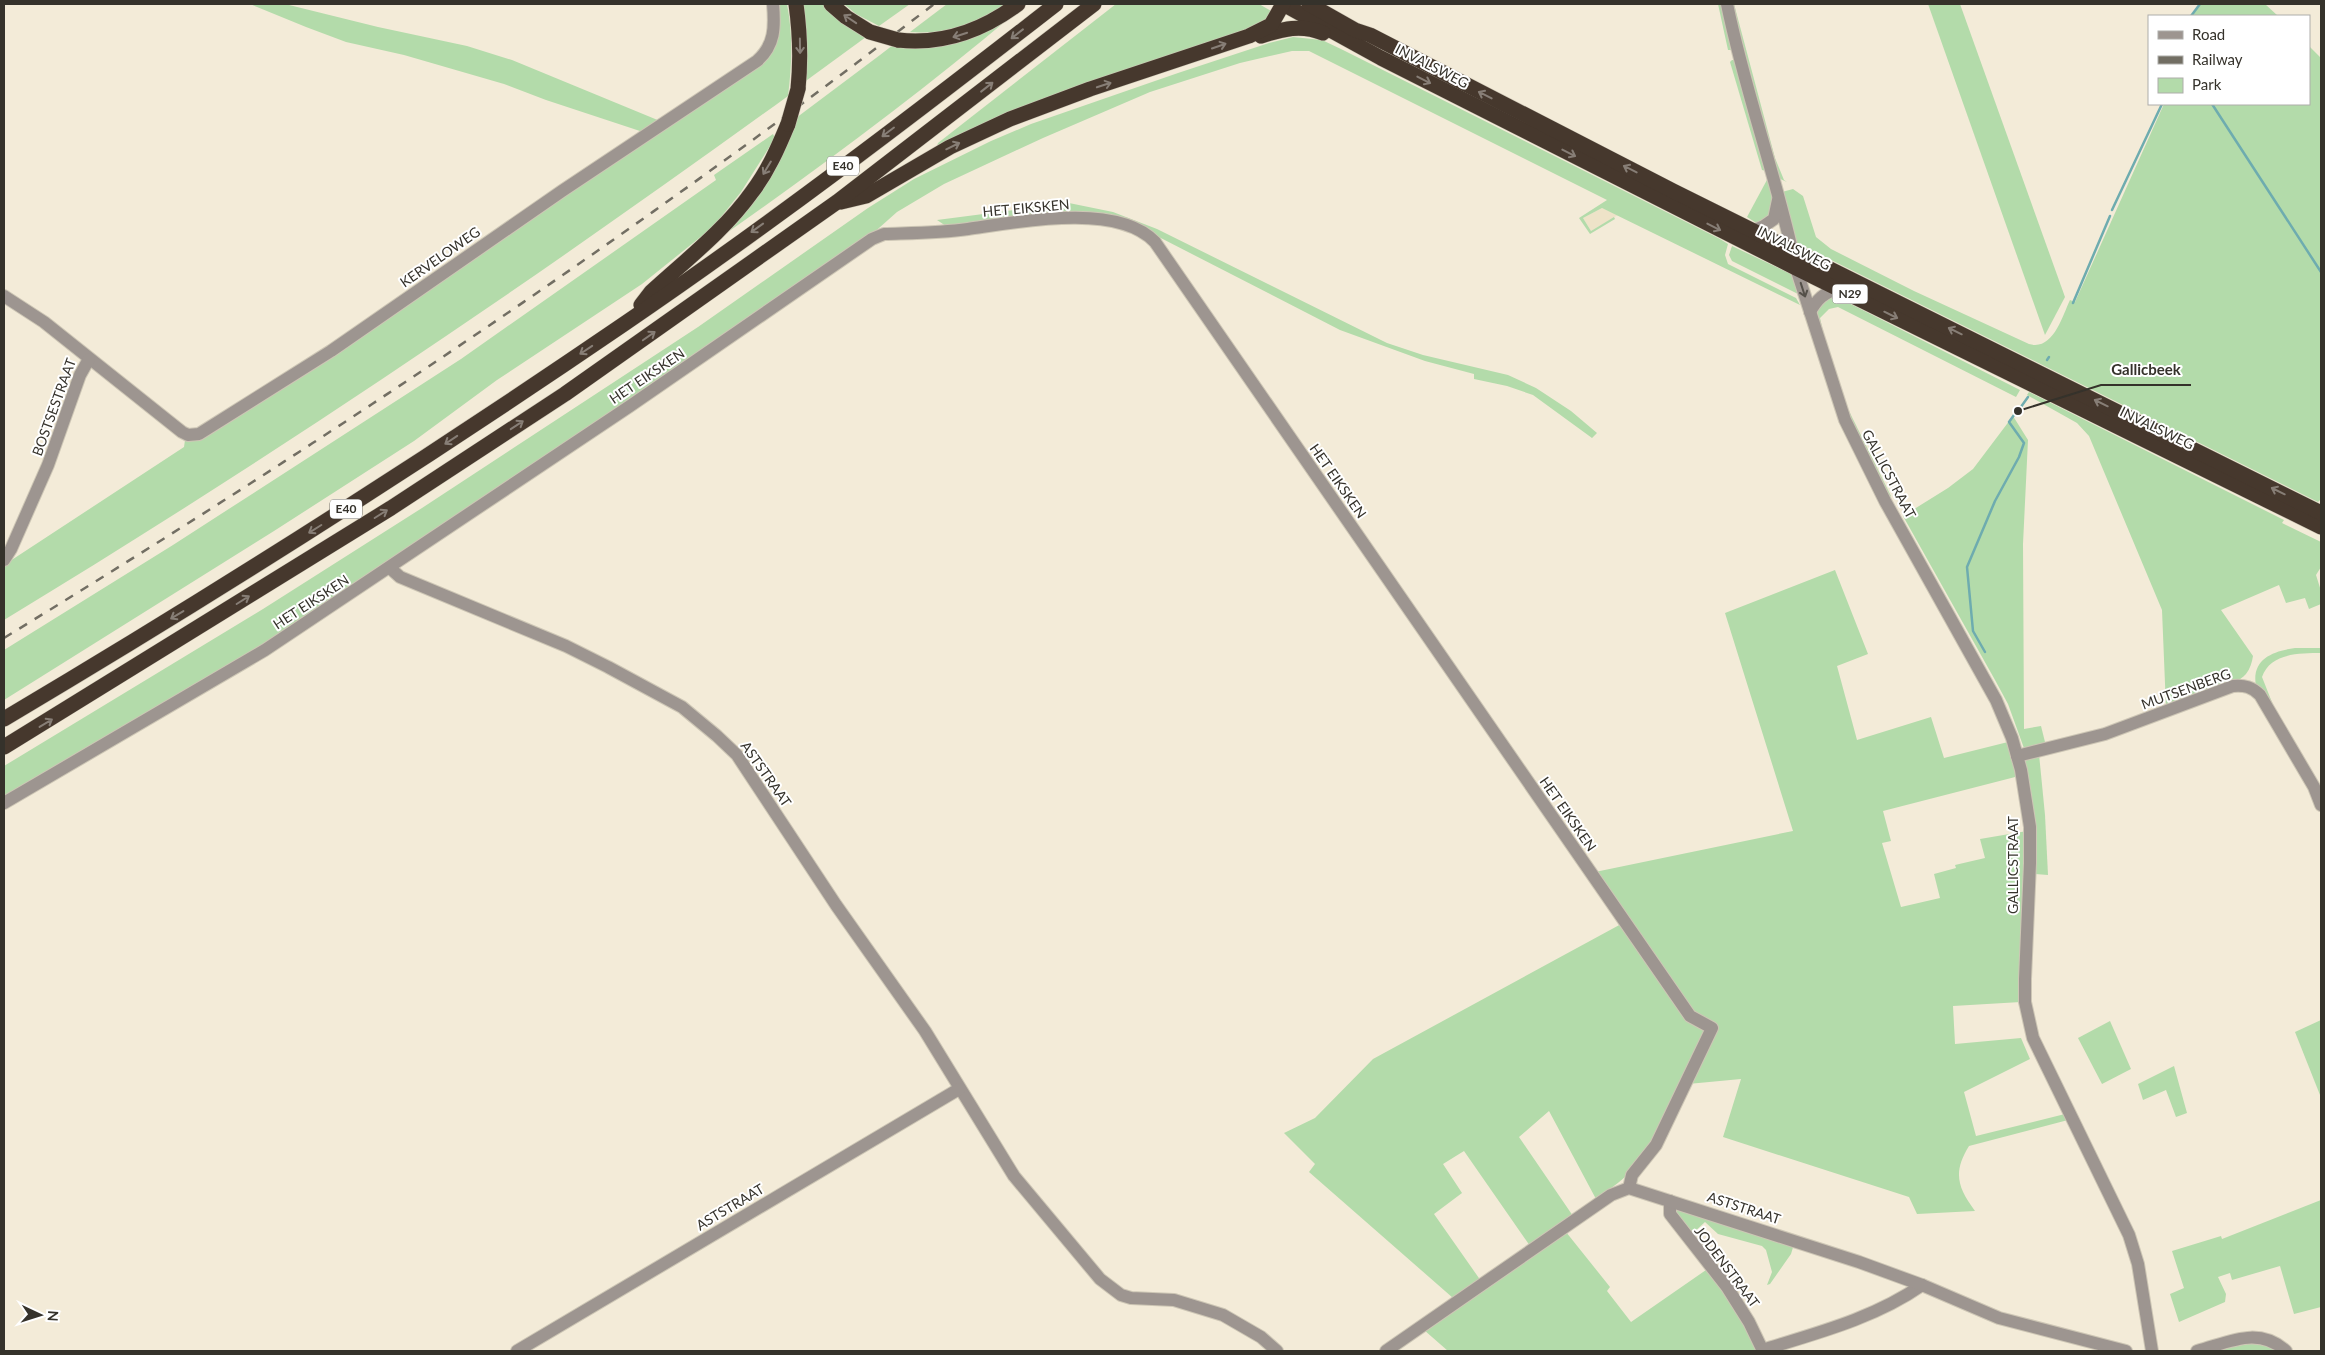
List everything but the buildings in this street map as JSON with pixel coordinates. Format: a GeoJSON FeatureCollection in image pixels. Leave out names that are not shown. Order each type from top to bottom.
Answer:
{"type":"FeatureCollection","features":[{"type":"Feature","properties":{"kind":"highway"},"geometry":{"type":"LineString","coordinates":[[626,322],[651,292],[728,221],[746,199],[771,162],[788,124],[798,89],[800,34],[796,4]]}},
{"type":"Feature","properties":{"kind":"highway"},"geometry":{"type":"LineString","coordinates":[[831,4],[846,17],[870,32],[898,40],[924,42],[959,36],[987,24],[1018,4]]}},
{"type":"Feature","properties":{"kind":"highway","name":"E40"},"geometry":{"type":"LineString","coordinates":[[4,719],[236,579],[378,488],[626,322],[941,93],[1056,4]]}},
{"type":"Feature","properties":{"kind":"highway","name":"E40"},"geometry":{"type":"LineString","coordinates":[[4,747],[391,508],[635,346],[837,202],[1094,4]]}},
{"type":"Feature","properties":{"kind":"highway"},"geometry":{"type":"LineString","coordinates":[[837,202],[866,196],[950,147],[1010,119],[1090,89],[1249,36],[1271,25],[1283,4]]}},
{"type":"Feature","properties":{"kind":"highway","name":"INVALSWEG"},"geometry":{"type":"LineString","coordinates":[[1283,4],[1348,42],[1796,268],[2321,527]]}},
{"type":"Feature","properties":{"kind":"highway","name":"INVALSWEG"},"geometry":{"type":"LineString","coordinates":[[1309,4],[1354,30],[1370,34],[1753,231],[2321,513]]}},
{"type":"Feature","properties":{"kind":"highway"},"geometry":{"type":"LineString","coordinates":[[1329,4],[1370,34]]}},
{"type":"Feature","properties":{"kind":"highway"},"geometry":{"type":"LineString","coordinates":[[1249,36],[1259,36],[1295,27],[1312,29],[1336,40],[1348,42]]}},
{"type":"Feature","properties":{"kind":"street","name":"KERVELOWEG"},"geometry":{"type":"LineString","coordinates":[[89,359],[182,432],[188,435],[206,432],[331,351],[562,191],[757,61],[766,53],[774,34],[773,4]]}},
{"type":"Feature","properties":{"kind":"street"},"geometry":{"type":"LineString","coordinates":[[1727,4],[1738,59],[1783,210],[1792,250]]}},
{"type":"Feature","properties":{"kind":"street"},"geometry":{"type":"LineString","coordinates":[[1753,231],[1774,219],[1778,198]]}},
{"type":"Feature","properties":{"kind":"street","name":"HET EIKSKEN"},"geometry":{"type":"LineString","coordinates":[[4,803],[264,650],[390,568],[517,480],[630,406],[872,239],[884,234],[966,229],[1047,218],[1080,218],[1117,223],[1140,230],[1155,242],[1690,1016],[1712,1028],[1656,1145],[1632,1175],[1629,1188]]}},
{"type":"Feature","properties":{"kind":"street","name":"GALLICSTRAAT"},"geometry":{"type":"LineString","coordinates":[[1796,268],[1844,420],[1885,502],[1996,700],[2017,756],[2027,802],[2030,827],[2025,979],[2028,1021],[2033,1038],[2129,1236],[2138,1264],[2150,1351]]}},
{"type":"Feature","properties":{"kind":"street"},"geometry":{"type":"LineString","coordinates":[[1810,312],[1815,302],[1826,292],[1838,288]]}},
{"type":"Feature","properties":{"kind":"street","name":"BOSTSESTRAAT"},"geometry":{"type":"LineString","coordinates":[[4,296],[44,322],[89,359],[80,376],[48,465],[11,550],[4,560]]}},
{"type":"Feature","properties":{"kind":"street","name":"ASTSTRAAT"},"geometry":{"type":"LineString","coordinates":[[390,568],[400,577],[566,646],[608,667],[682,707],[717,736],[737,755],[836,905],[925,1031],[1014,1176],[1100,1279],[1112,1290],[1131,1298],[1174,1300],[1224,1315],[1261,1338],[1277,1351]]}},
{"type":"Feature","properties":{"kind":"street","name":"MUTSENBERG"},"geometry":{"type":"LineString","coordinates":[[2017,756],[2105,734],[2234,686],[2242,685],[2260,695],[2314,787],[2321,805]]}},
{"type":"Feature","properties":{"kind":"street","name":"ASTSTRAAT"},"geometry":{"type":"LineString","coordinates":[[517,1351],[959,1089]]}},
{"type":"Feature","properties":{"kind":"street"},"geometry":{"type":"LineString","coordinates":[[1386,1351],[1611,1194],[1629,1188]]}},
{"type":"Feature","properties":{"kind":"street","name":"ASTSTRAAT"},"geometry":{"type":"LineString","coordinates":[[1629,1188],[1806,1244],[1922,1285],[1999,1318],[2126,1351]]}},
{"type":"Feature","properties":{"kind":"street","name":"JODENSTRAAT"},"geometry":{"type":"LineString","coordinates":[[1670,1201],[1670,1214],[1727,1287],[1749,1322],[1762,1350]]}},
{"type":"Feature","properties":{"kind":"street"},"geometry":{"type":"LineString","coordinates":[[1762,1350],[1836,1328],[1909,1294],[1922,1285]]}},
{"type":"Feature","properties":{"kind":"street"},"geometry":{"type":"LineString","coordinates":[[2197,1351],[2247,1338],[2262,1337],[2275,1342],[2286,1351]]}},
{"type":"Feature","properties":{"kind":"shaded area"},"geometry":{"type":"Polygon","coordinates":[[[1602,208],[1618,215],[1591,231],[1583,218],[1602,208]]]}},
{"type":"Feature","properties":{"kind":"green space"},"geometry":{"type":"Polygon","coordinates":[[[250,4],[285,4],[467,46],[512,60],[660,121],[643,132],[504,84],[404,55],[346,42],[250,4]]]}},
{"type":"Feature","properties":{"kind":"green space"},"geometry":{"type":"Polygon","coordinates":[[[776,4],[787,4],[789,16],[791,50],[788,96],[596,233],[401,366],[204,495],[4,620],[4,565],[184,447],[185,440],[194,438],[766,57],[776,4]]]}},
{"type":"Feature","properties":{"kind":"green space"},"geometry":{"type":"Polygon","coordinates":[[[801,4],[825,4],[866,37],[803,83],[801,4]]]}},
{"type":"Feature","properties":{"kind":"green space"},"geometry":{"type":"Polygon","coordinates":[[[844,4],[910,4],[879,26],[856,14],[844,4]]]}},
{"type":"Feature","properties":{"kind":"green space"},"geometry":{"type":"Polygon","coordinates":[[[947,4],[1005,4],[984,17],[960,27],[935,32],[910,32],[947,4]]]}},
{"type":"Feature","properties":{"kind":"green space"},"geometry":{"type":"Polygon","coordinates":[[[1116,4],[1259,4],[1273,12],[1266,23],[940,147],[937,146],[938,143],[1116,4]]]}},
{"type":"Feature","properties":{"kind":"green space"},"geometry":{"type":"Polygon","coordinates":[[[1718,4],[1722,4],[1731,50],[1728,50],[1718,4]]]}},
{"type":"Feature","properties":{"kind":"green space"},"geometry":{"type":"Polygon","coordinates":[[[1729,4],[1734,4],[1775,158],[1784,180],[1787,182],[1776,177],[1729,4]]]}},
{"type":"Feature","properties":{"kind":"green space"},"geometry":{"type":"Polygon","coordinates":[[[1928,4],[1960,4],[2065,297],[2045,335],[1928,4]]]}},
{"type":"Feature","properties":{"kind":"green space"},"geometry":{"type":"Polygon","coordinates":[[[2201,4],[2265,4],[2277,15],[2192,15],[2201,4]]]}},
{"type":"Feature","properties":{"kind":"green space"},"geometry":{"type":"Polygon","coordinates":[[[1014,14],[865,132],[711,244],[796,118],[893,45],[929,47],[957,42],[970,38],[1014,14]]]}},
{"type":"Feature","properties":{"kind":"green space"},"geometry":{"type":"Polygon","coordinates":[[[1293,37],[1322,40],[1720,239],[1728,244],[1725,255],[1728,264],[1796,298],[1800,305],[1602,208],[1583,218],[1591,231],[1614,217],[1615,219],[1590,234],[1579,218],[1607,200],[1309,51],[1292,51],[1240,63],[1150,92],[1043,138],[944,184],[897,212],[870,236],[340,599],[4,799],[4,766],[263,609],[422,508],[698,327],[868,208],[914,179],[991,141],[1031,124],[1178,73],[1293,37]]]}},
{"type":"Feature","properties":{"kind":"green space"},"geometry":{"type":"Polygon","coordinates":[[[2310,47],[2321,58],[2321,499],[2318,502],[1797,243],[1793,237],[1782,192],[1793,189],[1803,196],[1816,237],[1831,249],[1914,291],[2029,344],[2037,345],[2050,338],[2056,331],[2070,300],[2075,302],[2164,105],[2310,105],[2310,47]]]}},
{"type":"Feature","properties":{"kind":"green space"},"geometry":{"type":"Polygon","coordinates":[[[1735,60],[1766,171],[1762,170],[1730,62],[1735,60]]]}},
{"type":"Feature","properties":{"kind":"green space"},"geometry":{"type":"Polygon","coordinates":[[[773,134],[775,138],[741,192],[713,227],[642,284],[497,380],[414,441],[4,700],[4,650],[173,545],[461,359],[716,180],[714,175],[773,134]]]}},
{"type":"Feature","properties":{"kind":"green space"},"geometry":{"type":"Polygon","coordinates":[[[1768,178],[1773,197],[1772,214],[1758,224],[1747,217],[1768,178]]]}},
{"type":"Feature","properties":{"kind":"green space"},"geometry":{"type":"Polygon","coordinates":[[[1069,203],[1113,212],[1157,229],[1387,343],[1423,355],[1508,375],[1536,388],[1571,411],[1597,433],[1592,438],[1533,395],[1507,386],[1474,379],[1474,374],[1425,361],[1340,330],[1153,234],[1111,219],[946,226],[937,220],[1069,203]]]}},
{"type":"Feature","properties":{"kind":"green space"},"geometry":{"type":"Polygon","coordinates":[[[1732,246],[1793,275],[1802,296],[1732,261],[1729,255],[1732,246]]]}},
{"type":"Feature","properties":{"kind":"green space"},"geometry":{"type":"Polygon","coordinates":[[[1829,296],[1835,296],[2020,390],[2016,397],[1838,307],[1829,309],[1820,318],[1826,345],[1816,310],[1829,296]]]}},
{"type":"Feature","properties":{"kind":"green space"},"geometry":{"type":"Polygon","coordinates":[[[2029,392],[2284,520],[2282,523],[2321,542],[2321,567],[2316,575],[2321,591],[2321,604],[2309,609],[2305,598],[2286,603],[2279,585],[2221,610],[2253,656],[2249,670],[2240,679],[2231,684],[2166,708],[2162,610],[2089,436],[2077,423],[2027,395],[2029,392]]]}},
{"type":"Feature","properties":{"kind":"green space"},"geometry":{"type":"Polygon","coordinates":[[[1849,411],[1891,496],[1887,498],[1847,414],[1849,411]]]}},
{"type":"Feature","properties":{"kind":"green space"},"geometry":{"type":"Polygon","coordinates":[[[2013,416],[2028,440],[2023,544],[2024,729],[2041,726],[2046,746],[2025,751],[2008,704],[1903,516],[1948,488],[1973,469],[2013,416]]]}},
{"type":"Feature","properties":{"kind":"green space"},"geometry":{"type":"Polygon","coordinates":[[[1835,570],[1868,654],[1837,666],[1857,740],[1931,717],[1944,758],[2008,742],[2019,776],[1883,811],[1891,841],[1882,843],[1901,907],[1940,898],[1934,874],[1956,868],[1955,865],[1985,858],[1980,839],[2027,831],[2021,1002],[1953,1006],[1955,1044],[2021,1038],[2030,1059],[1964,1092],[1976,1136],[2065,1114],[2068,1120],[1969,1146],[1961,1164],[1959,1179],[1964,1194],[1975,1211],[1917,1214],[1909,1197],[1723,1137],[1741,1079],[1688,1084],[1716,1027],[1694,1014],[1595,872],[1793,831],[1725,613],[1835,570]]]}},
{"type":"Feature","properties":{"kind":"green space"},"geometry":{"type":"Polygon","coordinates":[[[2295,648],[2321,648],[2321,653],[2295,654],[2279,659],[2266,669],[2262,677],[2281,725],[2256,686],[2255,677],[2260,663],[2265,658],[2279,651],[2295,648]]]}},
{"type":"Feature","properties":{"kind":"green space"},"geometry":{"type":"Polygon","coordinates":[[[2039,754],[2048,875],[2035,874],[2025,762],[2026,759],[2039,754]]]}},
{"type":"Feature","properties":{"kind":"green space"},"geometry":{"type":"Polygon","coordinates":[[[1623,923],[1705,1032],[1674,1101],[1657,1135],[1637,1165],[1596,1199],[1549,1111],[1519,1137],[1573,1216],[1530,1246],[1464,1151],[1443,1164],[1462,1193],[1434,1214],[1481,1281],[1453,1298],[1309,1172],[1315,1164],[1284,1133],[1315,1118],[1373,1059],[1623,923]]]}},
{"type":"Feature","properties":{"kind":"green space"},"geometry":{"type":"Polygon","coordinates":[[[2321,1020],[2321,1094],[2320,1095],[2295,1032],[2321,1020]]]}},
{"type":"Feature","properties":{"kind":"green space"},"geometry":{"type":"Polygon","coordinates":[[[2110,1021],[2131,1069],[2102,1084],[2078,1038],[2110,1021]]]}},
{"type":"Feature","properties":{"kind":"green space"},"geometry":{"type":"Polygon","coordinates":[[[2174,1066],[2187,1113],[2176,1117],[2166,1090],[2143,1100],[2138,1084],[2174,1066]]]}},
{"type":"Feature","properties":{"kind":"green space"},"geometry":{"type":"Polygon","coordinates":[[[2321,1200],[2321,1307],[2294,1314],[2280,1266],[2232,1280],[2230,1273],[2218,1277],[2226,1294],[2225,1302],[2179,1322],[2170,1294],[2184,1288],[2172,1251],[2221,1236],[2222,1239],[2321,1200]]]}},
{"type":"Feature","properties":{"kind":"green space"},"geometry":{"type":"Polygon","coordinates":[[[1678,1209],[1794,1244],[1791,1254],[1770,1284],[1767,1285],[1772,1272],[1766,1250],[1762,1246],[1718,1234],[1705,1222],[1692,1234],[1676,1214],[1678,1209]]]}},
{"type":"Feature","properties":{"kind":"green space"},"geometry":{"type":"Polygon","coordinates":[[[1566,1232],[1610,1287],[1607,1291],[1631,1322],[1706,1270],[1733,1305],[1757,1351],[1448,1351],[1424,1330],[1566,1232]]]}},
{"type":"Feature","properties":{"kind":"green space"},"geometry":{"type":"Polygon","coordinates":[[[2257,1342],[2279,1351],[2213,1351],[2257,1342]]]}},
{"type":"Feature","properties":{"kind":"waterway"},"geometry":{"type":"LineString","coordinates":[[2192,15],[2200,4]]}},
{"type":"Feature","properties":{"kind":"waterway"},"geometry":{"type":"LineString","coordinates":[[2112,210],[2162,105]]}},
{"type":"Feature","properties":{"kind":"waterway"},"geometry":{"type":"LineString","coordinates":[[2213,105],[2321,272]]}},
{"type":"Feature","properties":{"kind":"waterway"},"geometry":{"type":"LineString","coordinates":[[2073,303],[2110,216]]}},
{"type":"Feature","properties":{"kind":"waterway"},"geometry":{"type":"LineString","coordinates":[[2018,411],[2028,397]]}},
{"type":"Feature","properties":{"kind":"waterway"},"geometry":{"type":"LineString","coordinates":[[1985,652],[1973,631],[1967,567],[1995,501],[2019,457],[2024,443],[2009,422],[2014,415]]}},
{"type":"Feature","properties":{"kind":"railway"},"geometry":{"type":"LineString","coordinates":[[4,638],[124,564],[361,412],[594,254],[822,89],[934,4]]}},
{"type":"Feature","properties":{"kind":"place","name":"Gallicbeek"},"geometry":{"type":"Point","coordinates":[2018,411]}}]}
